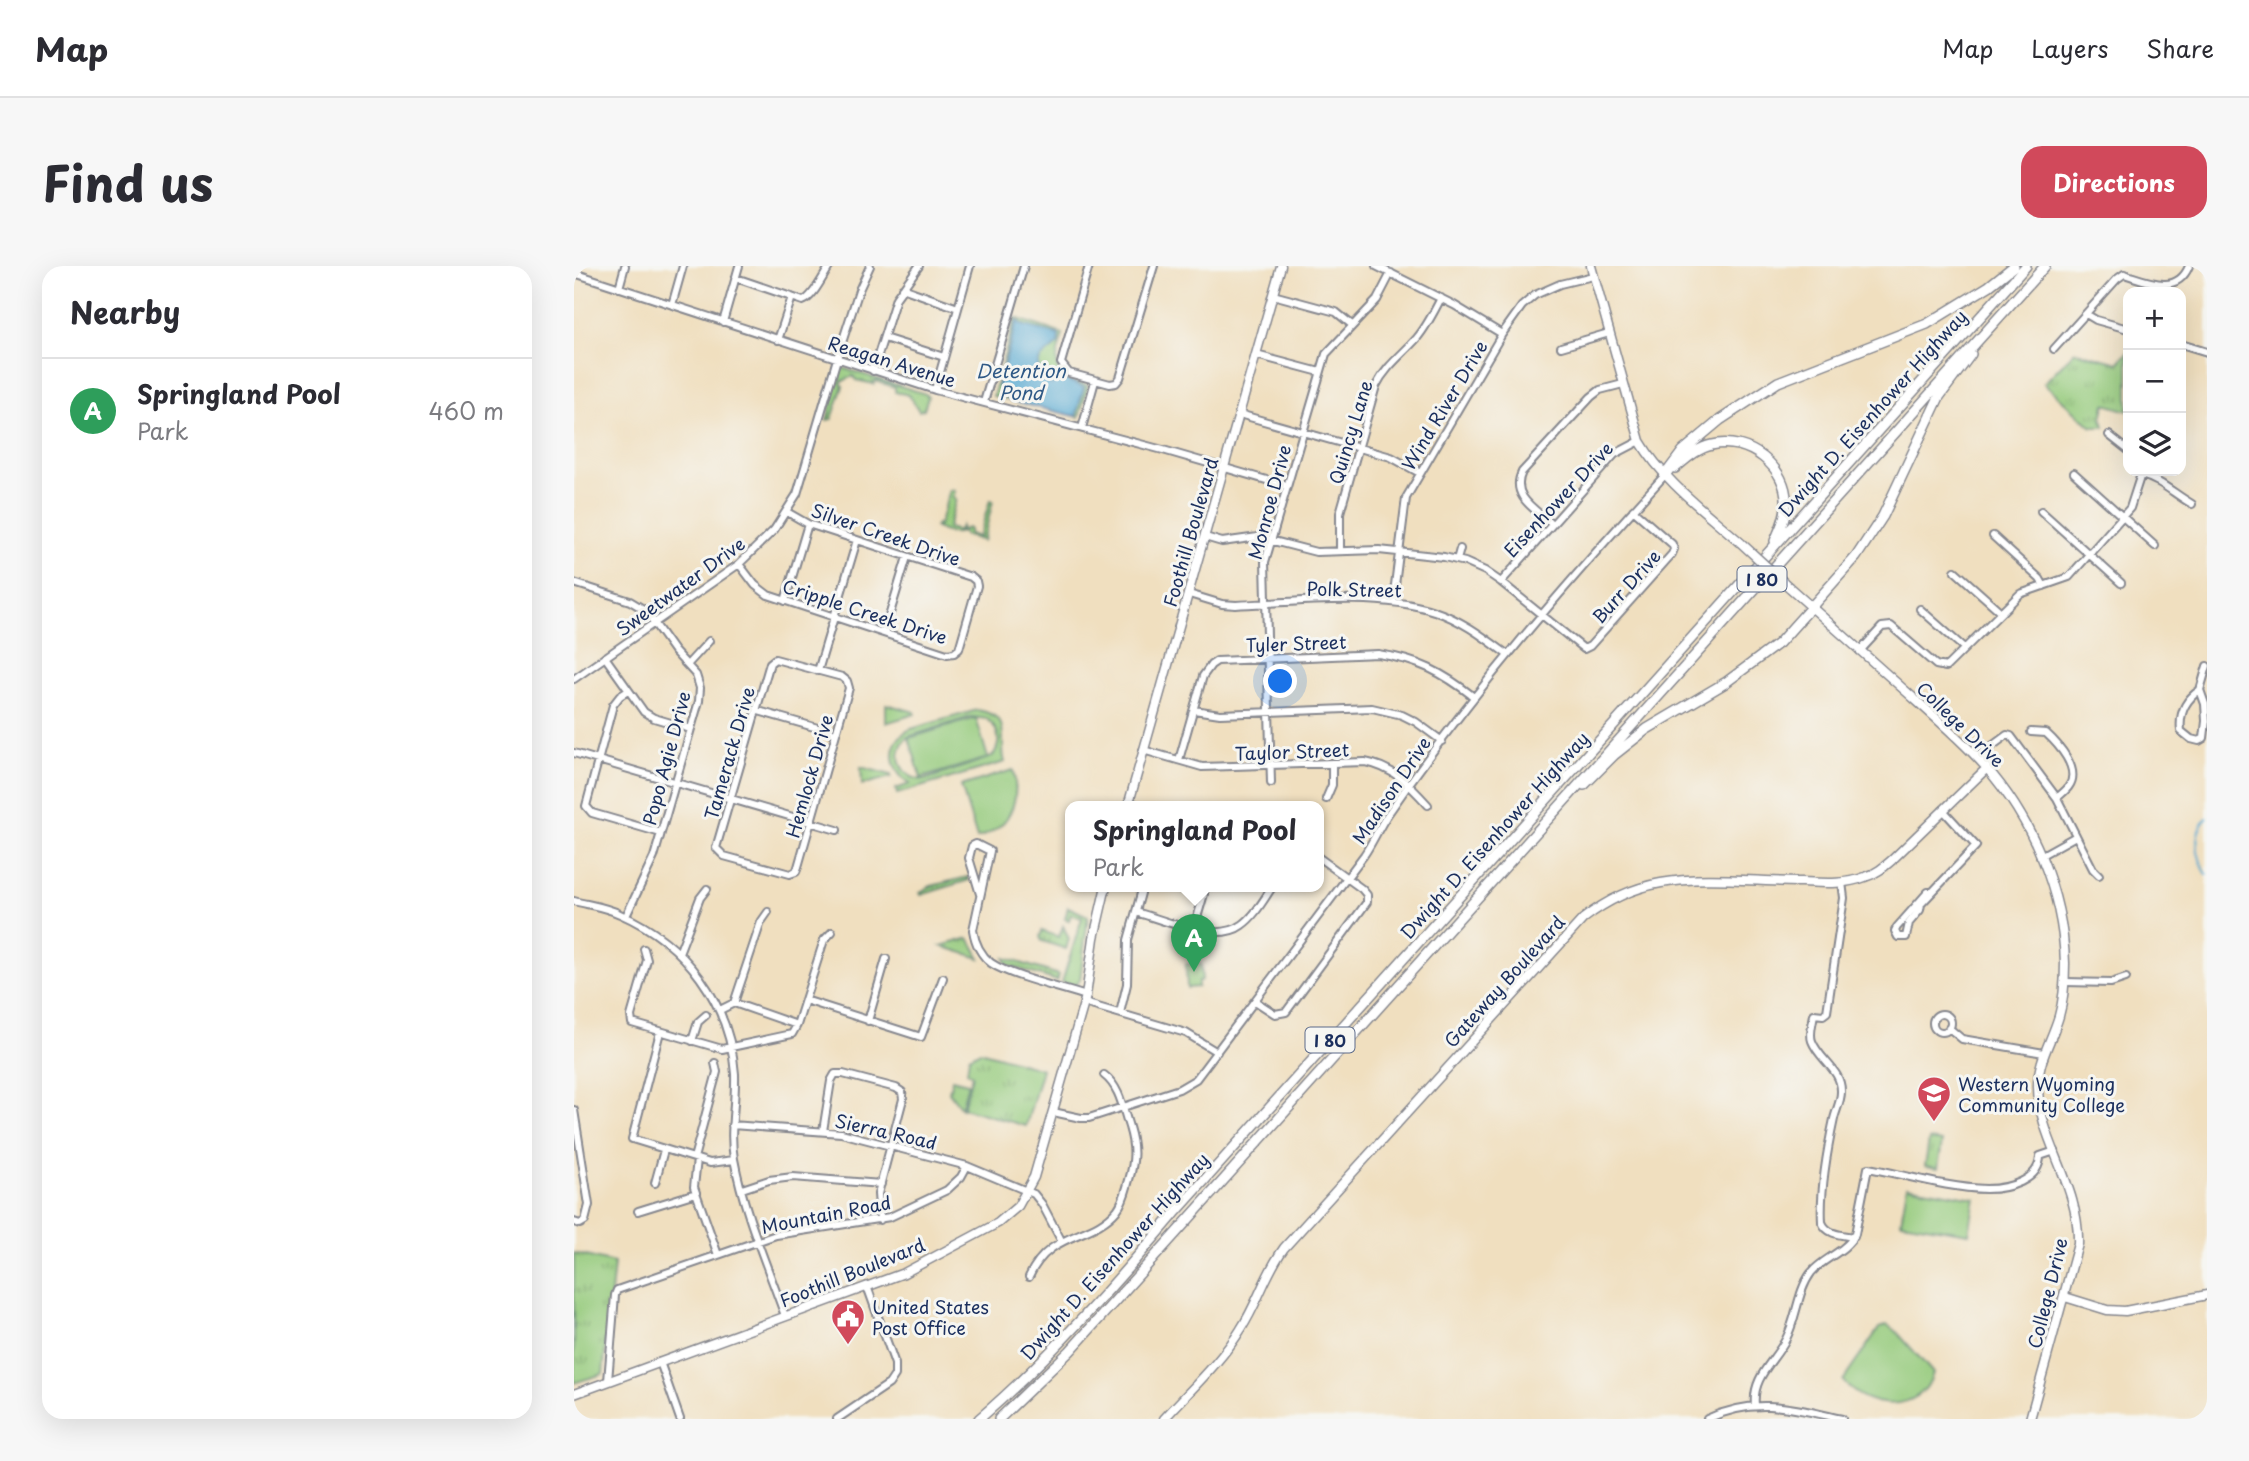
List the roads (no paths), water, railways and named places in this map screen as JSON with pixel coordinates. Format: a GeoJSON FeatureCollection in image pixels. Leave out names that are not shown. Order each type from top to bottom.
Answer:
{"type":"FeatureCollection","features":[{"type":"Feature","properties":{"kind":"highway"},"geometry":{"type":"LineString","coordinates":[[1665,475],[1683,451],[1720,420],[1778,382],[1927,324],[1989,286],[2014,266]]}},
{"type":"Feature","properties":{"kind":"highway","name":"Dwight D. Eisenhower Highway"},"geometry":{"type":"LineString","coordinates":[[980,1418],[1023,1380],[1097,1304],[1175,1213],[2026,266]]}},
{"type":"Feature","properties":{"kind":"highway","name":"Dwight D. Eisenhower Highway"},"geometry":{"type":"LineString","coordinates":[[999,1419],[1070,1352],[2045,266]]}},
{"type":"Feature","properties":{"kind":"highway","name":"I 80"},"geometry":{"type":"LineString","coordinates":[[1516,853],[1614,755],[1647,729],[1725,684],[1779,643],[1856,557],[1883,516],[1939,397],[2008,306]]}},
{"type":"Feature","properties":{"kind":"highway","name":"I 80"},"geometry":{"type":"LineString","coordinates":[[1665,475],[1692,454],[1711,445],[1730,443],[1749,448],[1765,458],[1785,487],[1787,503],[1783,522],[1772,547]]}},
{"type":"Feature","properties":{"kind":"main road","name":"Foothill Boulevard"},"geometry":{"type":"LineString","coordinates":[[1129,801],[1282,266]]}},
{"type":"Feature","properties":{"kind":"main road","name":"College Drive"},"geometry":{"type":"LineString","coordinates":[[1591,266],[1640,441],[1650,458],[1665,475],[1977,757],[2013,803],[2049,879],[2060,923],[2065,982],[2059,1018],[2040,1070],[2039,1098],[2074,1201],[2079,1228],[2076,1258],[2030,1419]]}},
{"type":"Feature","properties":{"kind":"main road","name":"Gateway Boulevard"},"geometry":{"type":"LineString","coordinates":[[1164,1419],[1232,1343],[1248,1319],[1266,1275],[1284,1248],[1583,919],[1618,897],[1660,883],[1697,880],[1842,882],[1867,877],[1878,872],[1987,768]]}},
{"type":"Feature","properties":{"kind":"main road","name":"Foothill Boulevard"},"geometry":{"type":"LineString","coordinates":[[574,1394],[904,1273],[998,1223],[1018,1206],[1028,1190],[1085,999],[1094,938],[1105,892]]}},
{"type":"Feature","properties":{"kind":"main road"},"geometry":{"type":"LineString","coordinates":[[2065,1297],[2108,1310],[2124,1311],[2207,1295]]}},
{"type":"Feature","properties":{"kind":"street"},"geometry":{"type":"LineString","coordinates":[[619,288],[625,266]]}},
{"type":"Feature","properties":{"kind":"street"},"geometry":{"type":"LineString","coordinates":[[672,305],[683,266]]}},
{"type":"Feature","properties":{"kind":"street"},"geometry":{"type":"LineString","coordinates":[[723,323],[739,266]]}},
{"type":"Feature","properties":{"kind":"street"},"geometry":{"type":"LineString","coordinates":[[736,278],[803,301],[808,300],[830,266]]}},
{"type":"Feature","properties":{"kind":"street","name":"Sweetwater Drive"},"geometry":{"type":"LineString","coordinates":[[574,679],[739,564],[766,539],[787,512],[797,494],[859,290],[870,266]]}},
{"type":"Feature","properties":{"kind":"street"},"geometry":{"type":"LineString","coordinates":[[873,371],[896,298],[919,266]]}},
{"type":"Feature","properties":{"kind":"street"},"geometry":{"type":"LineString","coordinates":[[934,390],[970,266]]}},
{"type":"Feature","properties":{"kind":"street"},"geometry":{"type":"LineString","coordinates":[[984,402],[1024,266]]}},
{"type":"Feature","properties":{"kind":"street"},"geometry":{"type":"LineString","coordinates":[[1088,266],[1061,363],[1065,371],[1113,384],[1121,374],[1154,266]]}},
{"type":"Feature","properties":{"kind":"street"},"geometry":{"type":"LineString","coordinates":[[1376,266],[1441,298],[1502,334]]}},
{"type":"Feature","properties":{"kind":"street"},"geometry":{"type":"LineString","coordinates":[[2054,349],[2124,274],[2127,266]]}},
{"type":"Feature","properties":{"kind":"street"},"geometry":{"type":"LineString","coordinates":[[2124,274],[2169,285],[2176,282],[2189,266]]}},
{"type":"Feature","properties":{"kind":"street","name":"Reagan Avenue"},"geometry":{"type":"LineString","coordinates":[[574,273],[934,390],[1082,428],[1287,486]]}},
{"type":"Feature","properties":{"kind":"street","name":"Monroe Drive"},"geometry":{"type":"LineString","coordinates":[[1271,783],[1265,562],[1326,354],[1377,300],[1391,273]]}},
{"type":"Feature","properties":{"kind":"street","name":"Wind River Drive"},"geometry":{"type":"LineString","coordinates":[[1393,601],[1406,498],[1502,334],[1517,312],[1535,295],[1560,284],[1593,276]]}},
{"type":"Feature","properties":{"kind":"street"},"geometry":{"type":"LineString","coordinates":[[902,288],[958,308]]}},
{"type":"Feature","properties":{"kind":"street"},"geometry":{"type":"LineString","coordinates":[[1273,295],[1336,312],[1352,325]]}},
{"type":"Feature","properties":{"kind":"street"},"geometry":{"type":"LineString","coordinates":[[778,340],[792,297]]}},
{"type":"Feature","properties":{"kind":"street","name":"Quincy Lane"},"geometry":{"type":"LineString","coordinates":[[1340,551],[1340,513],[1376,386],[1383,373],[1429,323],[1441,298]]}},
{"type":"Feature","properties":{"kind":"street"},"geometry":{"type":"LineString","coordinates":[[2085,314],[2123,328]]}},
{"type":"Feature","properties":{"kind":"street"},"geometry":{"type":"LineString","coordinates":[[1560,347],[1609,333]]}},
{"type":"Feature","properties":{"kind":"street"},"geometry":{"type":"LineString","coordinates":[[884,338],[944,357]]}},
{"type":"Feature","properties":{"kind":"street"},"geometry":{"type":"LineString","coordinates":[[2186,346],[2207,352]]}},
{"type":"Feature","properties":{"kind":"street"},"geometry":{"type":"LineString","coordinates":[[1256,355],[1320,372]]}},
{"type":"Feature","properties":{"kind":"street"},"geometry":{"type":"LineString","coordinates":[[1082,428],[1095,381]]}},
{"type":"Feature","properties":{"kind":"street"},"geometry":{"type":"LineString","coordinates":[[1552,524],[1518,491],[1522,472],[1591,397],[1600,390],[1623,384]]}},
{"type":"Feature","properties":{"kind":"street"},"geometry":{"type":"LineString","coordinates":[[1239,414],[1391,457],[1420,473]]}},
{"type":"Feature","properties":{"kind":"street"},"geometry":{"type":"LineString","coordinates":[[2109,435],[2123,446]]}},
{"type":"Feature","properties":{"kind":"street","name":"Eisenhower Drive"},"geometry":{"type":"LineString","coordinates":[[1501,583],[1615,454],[1640,441]]}},
{"type":"Feature","properties":{"kind":"street"},"geometry":{"type":"LineString","coordinates":[[2074,473],[2155,546]]}},
{"type":"Feature","properties":{"kind":"street","name":"Madison Drive"},"geometry":{"type":"LineString","coordinates":[[1053,1112],[1089,1118],[1186,1087],[1196,1079],[1370,847],[1387,815],[1474,697],[1541,614],[1665,475]]}},
{"type":"Feature","properties":{"kind":"street"},"geometry":{"type":"LineString","coordinates":[[1860,651],[1882,628],[1891,626],[1936,665],[1946,667],[2020,594],[2069,577],[2123,517],[2134,498],[2140,476]]}},
{"type":"Feature","properties":{"kind":"street"},"geometry":{"type":"LineString","coordinates":[[2147,476],[2192,504]]}},
{"type":"Feature","properties":{"kind":"street"},"geometry":{"type":"LineString","coordinates":[[1508,485],[1518,485]]}},
{"type":"Feature","properties":{"kind":"street","name":"Burr Drive"},"geometry":{"type":"LineString","coordinates":[[1541,614],[1584,649],[1590,646],[1672,554],[1672,544],[1633,510]]}},
{"type":"Feature","properties":{"kind":"street"},"geometry":{"type":"LineString","coordinates":[[2041,511],[2121,583]]}},
{"type":"Feature","properties":{"kind":"street","name":"Silver Creek Drive"},"geometry":{"type":"LineString","coordinates":[[787,512],[808,524],[971,577],[976,581],[977,586],[959,649],[954,653]]}},
{"type":"Feature","properties":{"kind":"street"},"geometry":{"type":"LineString","coordinates":[[785,601],[808,524]]}},
{"type":"Feature","properties":{"kind":"street"},"geometry":{"type":"LineString","coordinates":[[1993,536],[2040,579],[2044,586]]}},
{"type":"Feature","properties":{"kind":"street"},"geometry":{"type":"LineString","coordinates":[[1205,537],[1222,542],[1248,537],[1303,550],[1378,550],[1457,560],[1485,571],[1541,614]]}},
{"type":"Feature","properties":{"kind":"street"},"geometry":{"type":"LineString","coordinates":[[818,671],[857,540]]}},
{"type":"Feature","properties":{"kind":"street"},"geometry":{"type":"LineString","coordinates":[[1457,560],[1460,549]]}},
{"type":"Feature","properties":{"kind":"street"},"geometry":{"type":"LineString","coordinates":[[884,633],[907,556]]}},
{"type":"Feature","properties":{"kind":"street","name":"Cripple Creek Drive"},"geometry":{"type":"LineString","coordinates":[[739,564],[761,590],[785,601],[947,654],[954,653]]}},
{"type":"Feature","properties":{"kind":"street"},"geometry":{"type":"LineString","coordinates":[[1955,571],[2001,612]]}},
{"type":"Feature","properties":{"kind":"street","name":"Popo Agie Drive"},"geometry":{"type":"LineString","coordinates":[[574,583],[638,604],[674,651],[688,664],[696,675],[700,688],[691,729],[649,870],[626,916]]}},
{"type":"Feature","properties":{"kind":"street","name":"Polk Street"},"geometry":{"type":"LineString","coordinates":[[1189,594],[1223,604],[1393,601],[1435,611],[1456,620],[1508,655]]}},
{"type":"Feature","properties":{"kind":"street"},"geometry":{"type":"LineString","coordinates":[[1920,609],[1964,648]]}},
{"type":"Feature","properties":{"kind":"street"},"geometry":{"type":"LineString","coordinates":[[688,664],[709,641]]}},
{"type":"Feature","properties":{"kind":"street","name":"Tyler Street"},"geometry":{"type":"LineString","coordinates":[[1179,761],[1203,676],[1210,664],[1224,660],[1378,654],[1399,657],[1430,667],[1474,697]]}},
{"type":"Feature","properties":{"kind":"street"},"geometry":{"type":"LineString","coordinates":[[605,657],[649,716],[691,729]]}},
{"type":"Feature","properties":{"kind":"street","name":"Tamerack Drive"},"geometry":{"type":"LineString","coordinates":[[796,872],[790,874],[724,856],[716,848],[769,663],[775,659],[782,660],[818,671]]}},
{"type":"Feature","properties":{"kind":"street"},"geometry":{"type":"LineString","coordinates":[[2200,690],[2189,697],[2180,719],[2181,731],[2191,739],[2199,741],[2204,738],[2206,721],[2205,704],[2200,690],[2207,666]]}},
{"type":"Feature","properties":{"kind":"street","name":"Hemlock Drive"},"geometry":{"type":"LineString","coordinates":[[796,872],[849,688],[842,677],[818,671]]}},
{"type":"Feature","properties":{"kind":"street"},"geometry":{"type":"LineString","coordinates":[[628,691],[613,705],[586,806],[592,813],[661,833]]}},
{"type":"Feature","properties":{"kind":"street"},"geometry":{"type":"LineString","coordinates":[[1194,710],[1220,714],[1371,708],[1388,711],[1416,722],[1441,741]]}},
{"type":"Feature","properties":{"kind":"street"},"geometry":{"type":"LineString","coordinates":[[755,710],[835,733]]}},
{"type":"Feature","properties":{"kind":"street"},"geometry":{"type":"LineString","coordinates":[[2031,733],[2046,733],[2072,766],[2073,779],[2057,798]]}},
{"type":"Feature","properties":{"kind":"street"},"geometry":{"type":"LineString","coordinates":[[1977,757],[2007,735],[2011,736],[2057,798],[2092,869],[2099,875]]}},
{"type":"Feature","properties":{"kind":"street","name":"Taylor Street"},"geometry":{"type":"LineString","coordinates":[[1143,750],[1202,767],[1365,762],[1377,764],[1388,768],[1409,784],[1428,805]]}},
{"type":"Feature","properties":{"kind":"street"},"geometry":{"type":"LineString","coordinates":[[574,753],[836,830]]}},
{"type":"Feature","properties":{"kind":"street"},"geometry":{"type":"LineString","coordinates":[[1326,799],[1332,785],[1332,763]]}},
{"type":"Feature","properties":{"kind":"street"},"geometry":{"type":"LineString","coordinates":[[1932,892],[1927,892],[1897,928],[1895,932],[1898,937],[1905,938],[1908,935],[1909,923],[1932,892],[1976,845],[1943,810]]}},
{"type":"Feature","properties":{"kind":"street"},"geometry":{"type":"LineString","coordinates":[[2040,856],[2076,836]]}},
{"type":"Feature","properties":{"kind":"street"},"geometry":{"type":"LineString","coordinates":[[981,894],[968,856],[972,846],[976,845],[990,851],[981,894],[973,930],[978,947],[989,961],[1007,971],[1120,1013],[1194,1036],[1217,1052]]}},
{"type":"Feature","properties":{"kind":"street"},"geometry":{"type":"LineString","coordinates":[[1255,1001],[1275,1014],[1288,1010],[1367,902],[1365,891],[1324,861]]}},
{"type":"Feature","properties":{"kind":"street"},"geometry":{"type":"LineString","coordinates":[[1842,882],[1844,898],[1827,1012],[1823,1015],[1814,1014],[1811,1035],[1813,1043],[1839,1079],[1841,1088],[1826,1171],[1822,1222],[1831,1233],[1854,1237]]}},
{"type":"Feature","properties":{"kind":"street"},"geometry":{"type":"LineString","coordinates":[[679,953],[700,898],[707,889]]}},
{"type":"Feature","properties":{"kind":"street"},"geometry":{"type":"LineString","coordinates":[[1120,1013],[1127,984],[1128,940],[1141,892]]}},
{"type":"Feature","properties":{"kind":"street"},"geometry":{"type":"LineString","coordinates":[[1194,928],[1204,892]]}},
{"type":"Feature","properties":{"kind":"street"},"geometry":{"type":"LineString","coordinates":[[1136,912],[1218,934],[1240,927],[1268,892]]}},
{"type":"Feature","properties":{"kind":"street"},"geometry":{"type":"LineString","coordinates":[[574,901],[626,916],[660,937],[700,975],[720,1010],[732,1047],[735,1090],[732,1125],[734,1160],[758,1241],[785,1316]]}},
{"type":"Feature","properties":{"kind":"street"},"geometry":{"type":"LineString","coordinates":[[720,1010],[734,1003],[761,922],[768,912]]}},
{"type":"Feature","properties":{"kind":"street"},"geometry":{"type":"LineString","coordinates":[[644,949],[647,960],[631,1021],[635,1025],[718,1048],[732,1047],[788,1035],[794,1031],[824,940],[832,932]]}},
{"type":"Feature","properties":{"kind":"street"},"geometry":{"type":"LineString","coordinates":[[868,1021],[886,959]]}},
{"type":"Feature","properties":{"kind":"street"},"geometry":{"type":"LineString","coordinates":[[805,1000],[921,1037],[943,978]]}},
{"type":"Feature","properties":{"kind":"street"},"geometry":{"type":"LineString","coordinates":[[2065,982],[2111,983],[2126,978]]}},
{"type":"Feature","properties":{"kind":"street"},"geometry":{"type":"LineString","coordinates":[[734,1003],[797,1025]]}},
{"type":"Feature","properties":{"kind":"street"},"geometry":{"type":"LineString","coordinates":[[692,1041],[698,1022],[706,1015]]}},
{"type":"Feature","properties":{"kind":"street"},"geometry":{"type":"LineString","coordinates":[[1949,1028],[1962,1039],[2044,1053]]}},
{"type":"Feature","properties":{"kind":"street"},"geometry":{"type":"LineString","coordinates":[[660,1032],[632,1139],[717,1163],[734,1160]]}},
{"type":"Feature","properties":{"kind":"street"},"geometry":{"type":"LineString","coordinates":[[715,1062],[717,1072],[695,1158],[694,1183],[718,1255]]}},
{"type":"Feature","properties":{"kind":"street"},"geometry":{"type":"LineString","coordinates":[[822,1131],[832,1077],[835,1074],[896,1088],[902,1093],[903,1099],[877,1200],[880,1220]]}},
{"type":"Feature","properties":{"kind":"street"},"geometry":{"type":"LineString","coordinates":[[1029,1277],[1040,1258],[1062,1242],[1110,1217],[1123,1201],[1135,1157],[1115,1086],[1104,1075]]}},
{"type":"Feature","properties":{"kind":"street"},"geometry":{"type":"LineString","coordinates":[[574,1110],[589,1205],[585,1221],[580,1224],[574,1222]]}},
{"type":"Feature","properties":{"kind":"street","name":"Sierra Road"},"geometry":{"type":"LineString","coordinates":[[732,1125],[854,1135],[967,1166],[1028,1190]]}},
{"type":"Feature","properties":{"kind":"street"},"geometry":{"type":"LineString","coordinates":[[655,1183],[664,1150]]}},
{"type":"Feature","properties":{"kind":"street"},"geometry":{"type":"LineString","coordinates":[[1755,1405],[1756,1386],[1786,1338],[1809,1276],[1854,1237],[1868,1168],[1989,1189],[2028,1179],[2038,1168],[2040,1156],[2055,1150]]}},
{"type":"Feature","properties":{"kind":"street","name":"Mountain Road"},"geometry":{"type":"LineString","coordinates":[[608,1381],[617,1290],[787,1232],[880,1220],[902,1213],[947,1190],[961,1178],[967,1166]]}},
{"type":"Feature","properties":{"kind":"street"},"geometry":{"type":"LineString","coordinates":[[574,1170],[584,1172]]}},
{"type":"Feature","properties":{"kind":"street"},"geometry":{"type":"LineString","coordinates":[[742,1189],[769,1180],[793,1177],[881,1184]]}},
{"type":"Feature","properties":{"kind":"street"},"geometry":{"type":"LineString","coordinates":[[1028,1190],[1042,1204],[1062,1242]]}},
{"type":"Feature","properties":{"kind":"street"},"geometry":{"type":"LineString","coordinates":[[638,1211],[696,1193]]}},
{"type":"Feature","properties":{"kind":"street"},"geometry":{"type":"LineString","coordinates":[[837,1419],[889,1384],[895,1375],[895,1364],[867,1286]]}},
{"type":"Feature","properties":{"kind":"street"},"geometry":{"type":"LineString","coordinates":[[660,1362],[680,1419]]}},
{"type":"Feature","properties":{"kind":"street"},"geometry":{"type":"LineString","coordinates":[[1707,1419],[1736,1408],[1755,1405],[1779,1405],[1842,1419]]}},
{"type":"Feature","properties":{"kind":"water","name":"Detention Pond"},"geometry":{"type":"Polygon","coordinates":[[[1017,321],[1022,325],[1059,335],[1058,344],[1040,359],[1038,365],[1042,377],[1051,384],[1063,379],[1084,387],[1076,416],[1010,401],[1003,395],[998,385],[1017,321]]]}},
{"type":"Feature","properties":{"kind":"waterway"},"geometry":{"type":"LineString","coordinates":[[2207,818],[2197,838],[2201,861],[2207,875]]}},
{"type":"Feature","properties":{"kind":"place","name":"Springland Pool"},"geometry":{"type":"Point","coordinates":[1194,972]}},
{"type":"Feature","properties":{"kind":"place","name":"Western Wyoming Community College"},"geometry":{"type":"Point","coordinates":[1934,1123]}},
{"type":"Feature","properties":{"kind":"place","name":"United States Post Office"},"geometry":{"type":"Point","coordinates":[848,1346]}}]}
